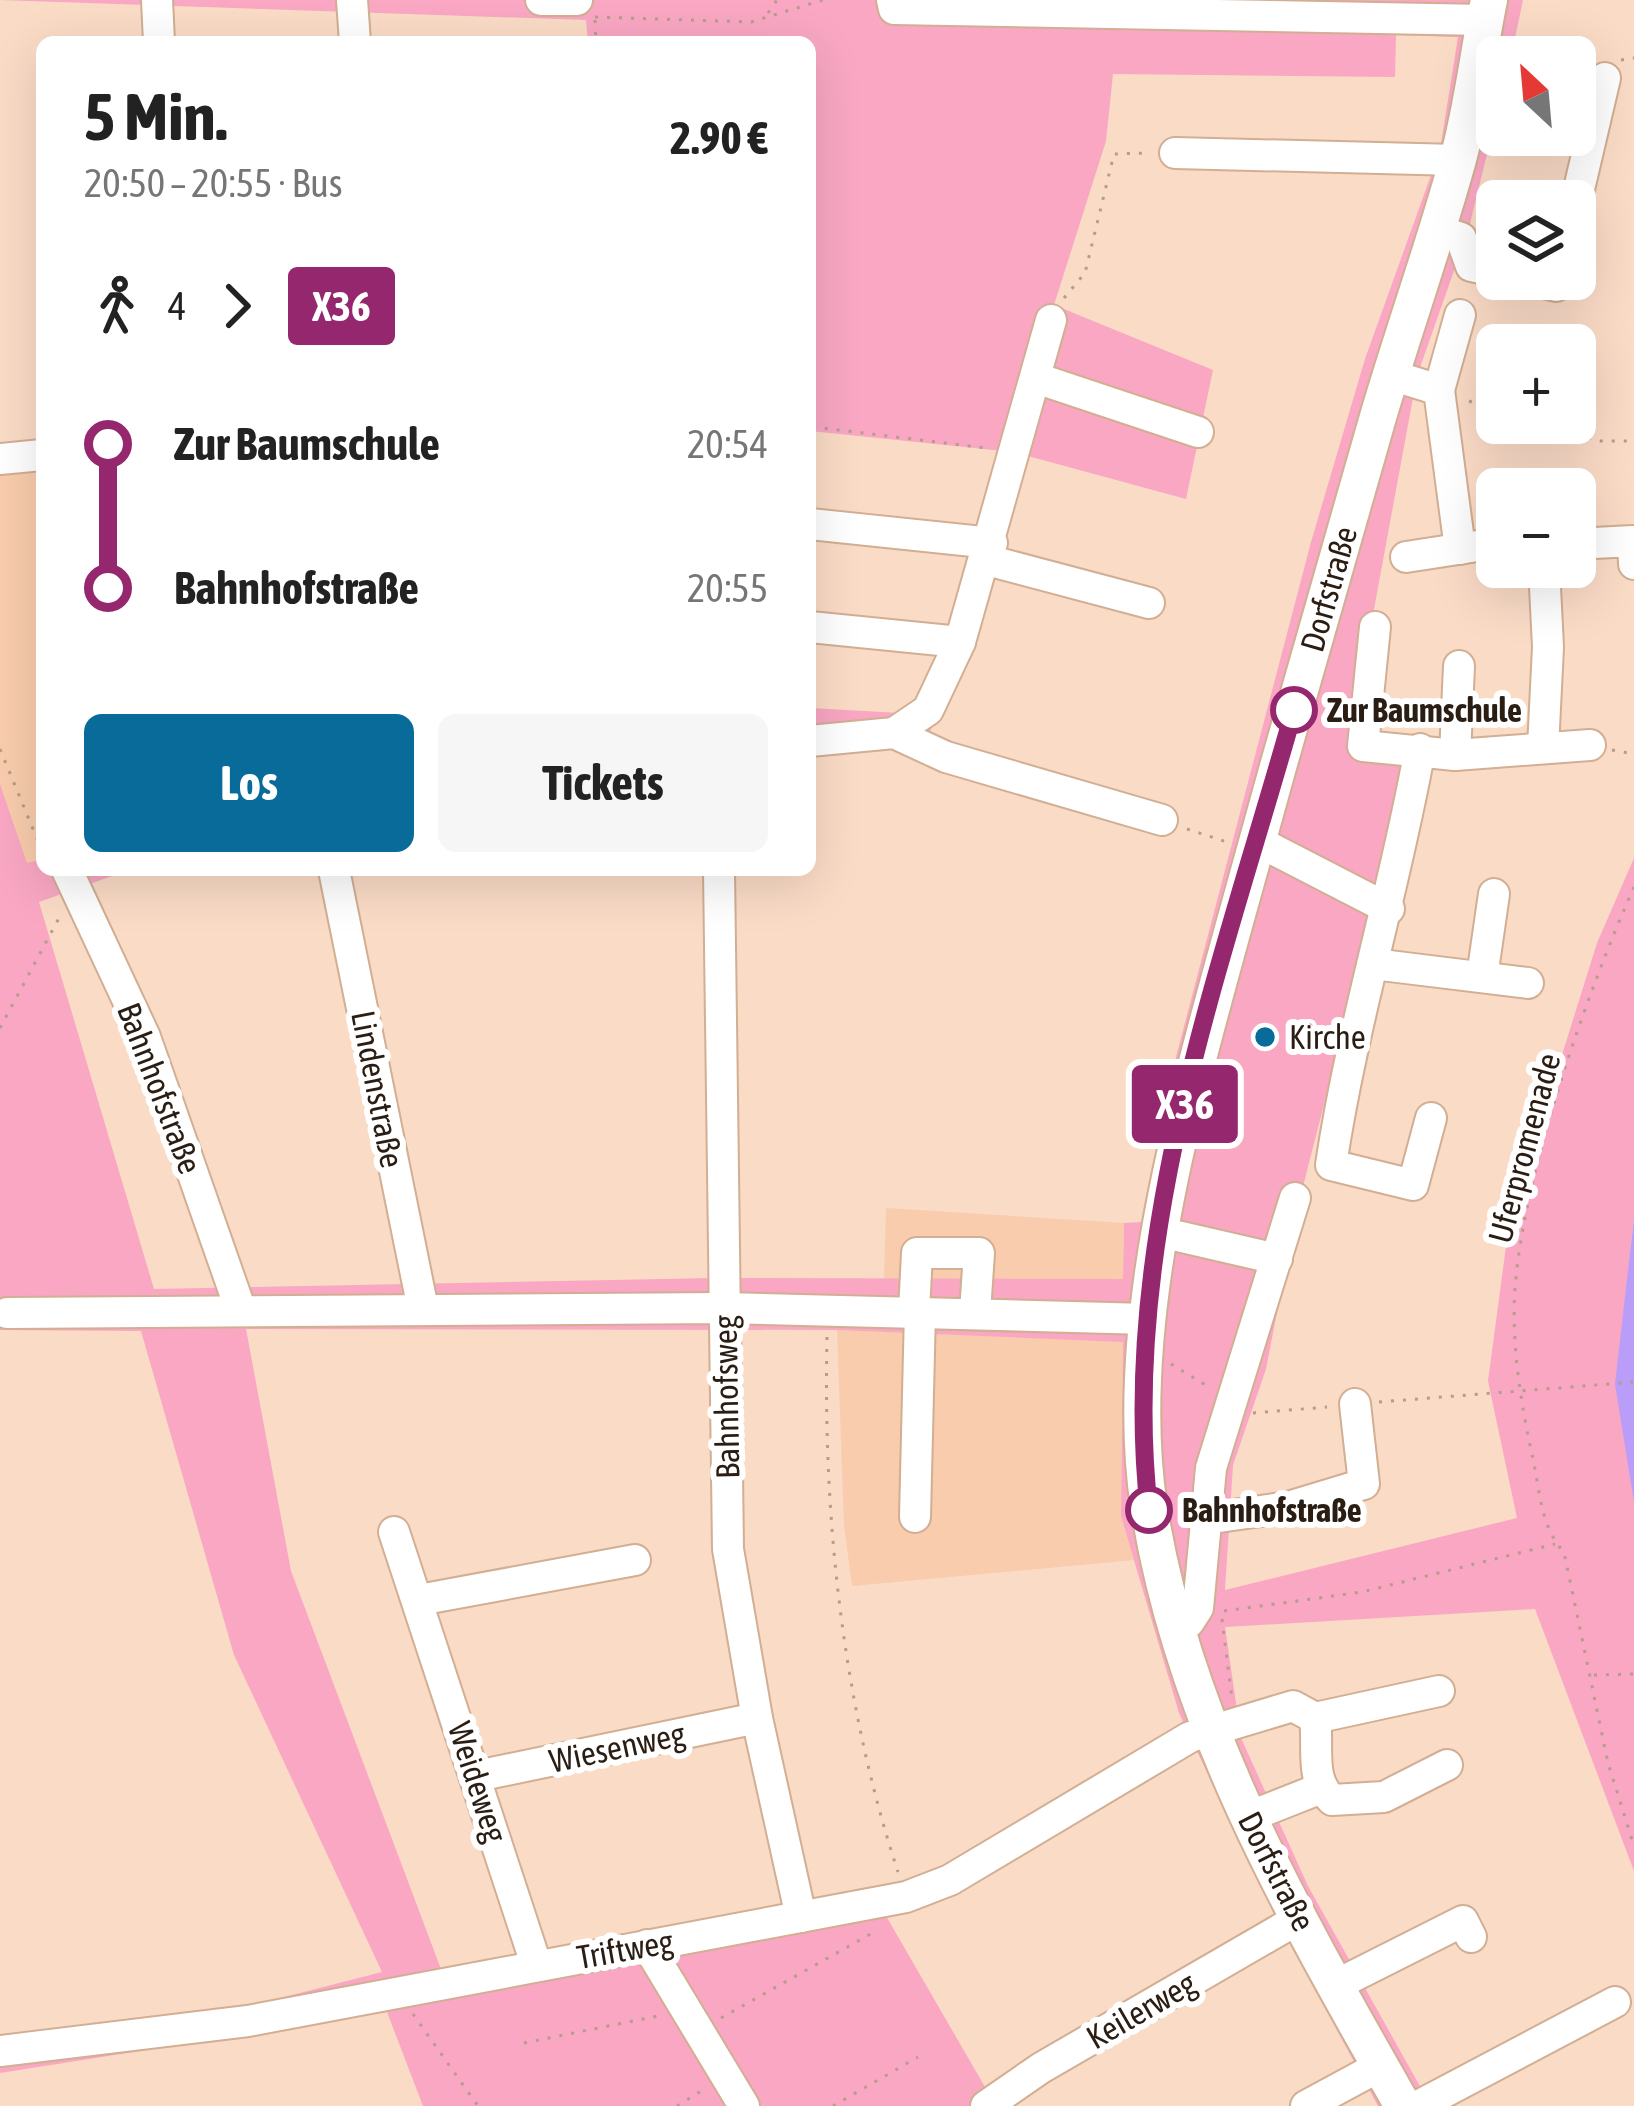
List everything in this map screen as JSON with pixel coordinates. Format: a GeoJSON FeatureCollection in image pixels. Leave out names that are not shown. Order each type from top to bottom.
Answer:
{"type":"FeatureCollection","features":[{"type":"Feature","properties":{"kind":"main road","name":"Dorfstraße"},"geometry":{"type":"LineString","coordinates":[[1403,2106],[1300,1918],[1211,1732],[1187,1617],[1146,1484],[1147,1334],[1183,1113],[1390,375],[1458,160],[1487,10]]}},
{"type":"Feature","properties":{"kind":"street"},"geometry":{"type":"LineString","coordinates":[[157,0],[159,36]]}},
{"type":"Feature","properties":{"kind":"street"},"geometry":{"type":"LineString","coordinates":[[352,0],[355,36]]}},
{"type":"Feature","properties":{"kind":"street"},"geometry":{"type":"LineString","coordinates":[[541,0],[583,6]]}},
{"type":"Feature","properties":{"kind":"street"},"geometry":{"type":"LineString","coordinates":[[892,0],[894,10],[1487,10]]}},
{"type":"Feature","properties":{"kind":"street"},"geometry":{"type":"LineString","coordinates":[[1581,180],[1605,78]]}},
{"type":"Feature","properties":{"kind":"street"},"geometry":{"type":"LineString","coordinates":[[1175,153],[1458,160]]}},
{"type":"Feature","properties":{"kind":"street"},"geometry":{"type":"LineString","coordinates":[[1436,230],[1461,238],[1471,266],[1476,267]]}},
{"type":"Feature","properties":{"kind":"street"},"geometry":{"type":"LineString","coordinates":[[1460,316],[1438,390],[1460,549]]}},
{"type":"Feature","properties":{"kind":"street"},"geometry":{"type":"LineString","coordinates":[[816,740],[894,733],[928,710],[960,643],[989,552],[1051,320]]}},
{"type":"Feature","properties":{"kind":"street"},"geometry":{"type":"LineString","coordinates":[[1390,375],[1438,390]]}},
{"type":"Feature","properties":{"kind":"street"},"geometry":{"type":"LineString","coordinates":[[1036,378],[1198,432]]}},
{"type":"Feature","properties":{"kind":"street"},"geometry":{"type":"LineString","coordinates":[[0,459],[36,456]]}},
{"type":"Feature","properties":{"kind":"street"},"geometry":{"type":"LineString","coordinates":[[816,525],[989,552],[1149,603]]}},
{"type":"Feature","properties":{"kind":"street"},"geometry":{"type":"LineString","coordinates":[[1596,543],[1633,541],[1634,564]]}},
{"type":"Feature","properties":{"kind":"street"},"geometry":{"type":"LineString","coordinates":[[1406,557],[1476,546]]}},
{"type":"Feature","properties":{"kind":"street"},"geometry":{"type":"LineString","coordinates":[[1543,748],[1548,647],[1545,588]]}},
{"type":"Feature","properties":{"kind":"street"},"geometry":{"type":"LineString","coordinates":[[1375,627],[1363,746],[1455,755],[1590,746]]}},
{"type":"Feature","properties":{"kind":"street"},"geometry":{"type":"LineString","coordinates":[[816,628],[960,643]]}},
{"type":"Feature","properties":{"kind":"street"},"geometry":{"type":"LineString","coordinates":[[1455,755],[1459,666]]}},
{"type":"Feature","properties":{"kind":"street"},"geometry":{"type":"LineString","coordinates":[[894,733],[946,757],[1162,820]]}},
{"type":"Feature","properties":{"kind":"street"},"geometry":{"type":"LineString","coordinates":[[1420,749],[1389,909],[1350,1046],[1331,1165],[1413,1184],[1431,1118]]}},
{"type":"Feature","properties":{"kind":"street"},"geometry":{"type":"LineString","coordinates":[[1256,846],[1389,909]]}},
{"type":"Feature","properties":{"kind":"street","name":"Bahnhofstraße"},"geometry":{"type":"LineString","coordinates":[[71,876],[145,1037],[241,1310]]}},
{"type":"Feature","properties":{"kind":"street","name":"Lindenstraße"},"geometry":{"type":"LineString","coordinates":[[335,876],[423,1309]]}},
{"type":"Feature","properties":{"kind":"street","name":"Bahnhofsweg"},"geometry":{"type":"LineString","coordinates":[[719,876],[728,1549],[757,1718],[800,1917]]}},
{"type":"Feature","properties":{"kind":"street"},"geometry":{"type":"LineString","coordinates":[[1483,977],[1493,894]]}},
{"type":"Feature","properties":{"kind":"street"},"geometry":{"type":"LineString","coordinates":[[1372,964],[1528,982]]}},
{"type":"Feature","properties":{"kind":"street","name":"Dorfstraße"},"geometry":{"type":"LineString","coordinates":[[1187,1617],[1211,1468],[1295,1198]]}},
{"type":"Feature","properties":{"kind":"street"},"geometry":{"type":"LineString","coordinates":[[1160,1232],[1277,1259]]}},
{"type":"Feature","properties":{"kind":"street"},"geometry":{"type":"LineString","coordinates":[[916,1516],[917,1253],[979,1253],[975,1312]]}},
{"type":"Feature","properties":{"kind":"street"},"geometry":{"type":"LineString","coordinates":[[7,1313],[828,1308],[975,1312],[1147,1334]]}},
{"type":"Feature","properties":{"kind":"street"},"geometry":{"type":"LineString","coordinates":[[1204,1519],[1288,1507],[1364,1484],[1355,1404]]}},
{"type":"Feature","properties":{"kind":"street","name":"Weideweg"},"geometry":{"type":"LineString","coordinates":[[394,1532],[536,1964]]}},
{"type":"Feature","properties":{"kind":"street"},"geometry":{"type":"LineString","coordinates":[[419,1600],[635,1559]]}},
{"type":"Feature","properties":{"kind":"street","name":"Triftweg"},"geometry":{"type":"LineString","coordinates":[[0,2051],[248,2021],[906,1897],[950,1880],[1190,1737],[1293,1706],[1315,1718],[1439,1690]]}},
{"type":"Feature","properties":{"kind":"street","name":"Wiesenweg"},"geometry":{"type":"LineString","coordinates":[[477,1777],[757,1718]]}},
{"type":"Feature","properties":{"kind":"street"},"geometry":{"type":"LineString","coordinates":[[1315,1718],[1319,1789],[1332,1800],[1384,1797],[1447,1765]]}},
{"type":"Feature","properties":{"kind":"street"},"geometry":{"type":"LineString","coordinates":[[1248,1816],[1319,1789]]}},
{"type":"Feature","properties":{"kind":"street","name":"Keilerweg"},"geometry":{"type":"LineString","coordinates":[[986,2106],[1041,2068],[1300,1918]]}},
{"type":"Feature","properties":{"kind":"street"},"geometry":{"type":"LineString","coordinates":[[1336,1985],[1463,1921],[1471,1937]]}},
{"type":"Feature","properties":{"kind":"street"},"geometry":{"type":"LineString","coordinates":[[647,1945],[744,2106]]}},
{"type":"Feature","properties":{"kind":"street"},"geometry":{"type":"LineString","coordinates":[[1418,2106],[1615,2002]]}},
{"type":"Feature","properties":{"kind":"street"},"geometry":{"type":"LineString","coordinates":[[1306,2106],[1380,2066]]}},
{"type":"Feature","properties":{"kind":"path"},"geometry":{"type":"LineString","coordinates":[[765,17],[778,0]]}},
{"type":"Feature","properties":{"kind":"path"},"geometry":{"type":"LineString","coordinates":[[594,36],[583,6],[751,22],[824,0]]}},
{"type":"Feature","properties":{"kind":"path"},"geometry":{"type":"LineString","coordinates":[[1051,320],[1085,273],[1114,154],[1175,153]]}},
{"type":"Feature","properties":{"kind":"path"},"geometry":{"type":"LineString","coordinates":[[1438,390],[1476,404]]}},
{"type":"Feature","properties":{"kind":"path"},"geometry":{"type":"LineString","coordinates":[[816,428],[975,444],[1017,456]]}},
{"type":"Feature","properties":{"kind":"path"},"geometry":{"type":"LineString","coordinates":[[1596,440],[1634,441]]}},
{"type":"Feature","properties":{"kind":"path"},"geometry":{"type":"LineString","coordinates":[[0,749],[36,836]]}},
{"type":"Feature","properties":{"kind":"path"},"geometry":{"type":"LineString","coordinates":[[1162,820],[1256,846]]}},
{"type":"Feature","properties":{"kind":"path","name":"Uferpromenade"},"geometry":{"type":"LineString","coordinates":[[1634,887],[1584,1020],[1524,1217],[1514,1292],[1521,1391],[1550,1536],[1564,1552],[1617,1800],[1634,1846]]}},
{"type":"Feature","properties":{"kind":"path"},"geometry":{"type":"LineString","coordinates":[[0,1028],[37,968],[60,916]]}},
{"type":"Feature","properties":{"kind":"path"},"geometry":{"type":"LineString","coordinates":[[828,1308],[825,1432],[832,1537],[872,1795],[906,1897]]}},
{"type":"Feature","properties":{"kind":"path"},"geometry":{"type":"LineString","coordinates":[[1147,1334],[1249,1413],[1634,1382]]}},
{"type":"Feature","properties":{"kind":"path"},"geometry":{"type":"LineString","coordinates":[[1187,1617],[1361,1592],[1556,1544]]}},
{"type":"Feature","properties":{"kind":"path"},"geometry":{"type":"LineString","coordinates":[[1590,1675],[1634,1674]]}},
{"type":"Feature","properties":{"kind":"path"},"geometry":{"type":"LineString","coordinates":[[524,2043],[693,2020],[876,1931]]}},
{"type":"Feature","properties":{"kind":"path"},"geometry":{"type":"LineString","coordinates":[[398,1992],[478,2106]]}},
{"type":"Feature","properties":{"kind":"path"},"geometry":{"type":"LineString","coordinates":[[832,2106],[917,2057]]}},
{"type":"Feature","properties":{"kind":"path"},"geometry":{"type":"LineString","coordinates":[[676,2106],[726,2076]]}},
{"type":"Feature","properties":{"kind":"shaded area"},"geometry":{"type":"Polygon","coordinates":[[[0,0],[1523,0],[1515,36],[1476,36],[1476,156],[1487,156],[1481,180],[1476,180],[1469,228],[1417,376],[1372,620],[1355,752],[1413,756],[1297,1210],[1266,1369],[1233,1465],[1225,1590],[1517,1518],[1488,1381],[1509,1224],[1597,943],[1634,858],[1634,1218],[1616,1384],[1634,1478],[1634,1871],[1535,1609],[1225,1627],[1241,1738],[1308,1886],[1431,2106],[1378,2106],[1274,1914],[1179,1713],[1121,1516],[1123,1342],[837,1330],[246,1329],[291,1571],[450,1993],[886,1916],[996,2106],[423,2106],[387,2012],[0,2073],[0,2041],[253,2005],[382,1972],[234,1655],[141,1331],[0,1330],[0,784],[27,863],[36,861],[36,876],[112,876],[39,902],[154,1289],[715,1278],[1123,1279],[1124,1223],[1142,1222],[1170,1080],[1311,542],[1365,359],[1440,150],[1458,37],[1396,35],[1395,77],[1113,74],[1106,141],[1054,305],[1213,370],[1186,499],[1013,452],[816,432],[816,36],[587,36],[586,20],[0,0]]]}},
{"type":"Feature","properties":{"kind":"shaded area"},"geometry":{"type":"Polygon","coordinates":[[[36,466],[36,861],[27,864],[0,784],[0,470],[36,466]]]}},
{"type":"Feature","properties":{"kind":"shaded area"},"geometry":{"type":"Polygon","coordinates":[[[816,708],[936,715],[921,757],[869,744],[816,749],[816,708]]]}},
{"type":"Feature","properties":{"kind":"shaded area"},"geometry":{"type":"Polygon","coordinates":[[[886,1208],[1124,1223],[1123,1279],[884,1279],[886,1208]]]}},
{"type":"Feature","properties":{"kind":"shaded area"},"geometry":{"type":"Polygon","coordinates":[[[1634,1218],[1634,1502],[1615,1384],[1634,1218]]]}},
{"type":"Feature","properties":{"kind":"shaded area"},"geometry":{"type":"Polygon","coordinates":[[[837,1330],[1123,1341],[1121,1516],[1134,1560],[852,1586],[844,1525],[837,1330]]]}},
{"type":"Feature","properties":{"kind":"bus line","name":"X36"},"geometry":{"type":"LineString","coordinates":[[1149,1510],[1146,1348],[1160,1232],[1183,1113],[1294,710]]}},
{"type":"Feature","properties":{"kind":"place","name":"Zur Baumschule"},"geometry":{"type":"Point","coordinates":[1294,710]}},
{"type":"Feature","properties":{"kind":"place","name":"Kirche"},"geometry":{"type":"Point","coordinates":[1265,1037]}},
{"type":"Feature","properties":{"kind":"place","name":"Bahnhofstraße"},"geometry":{"type":"Point","coordinates":[1149,1510]}}]}
